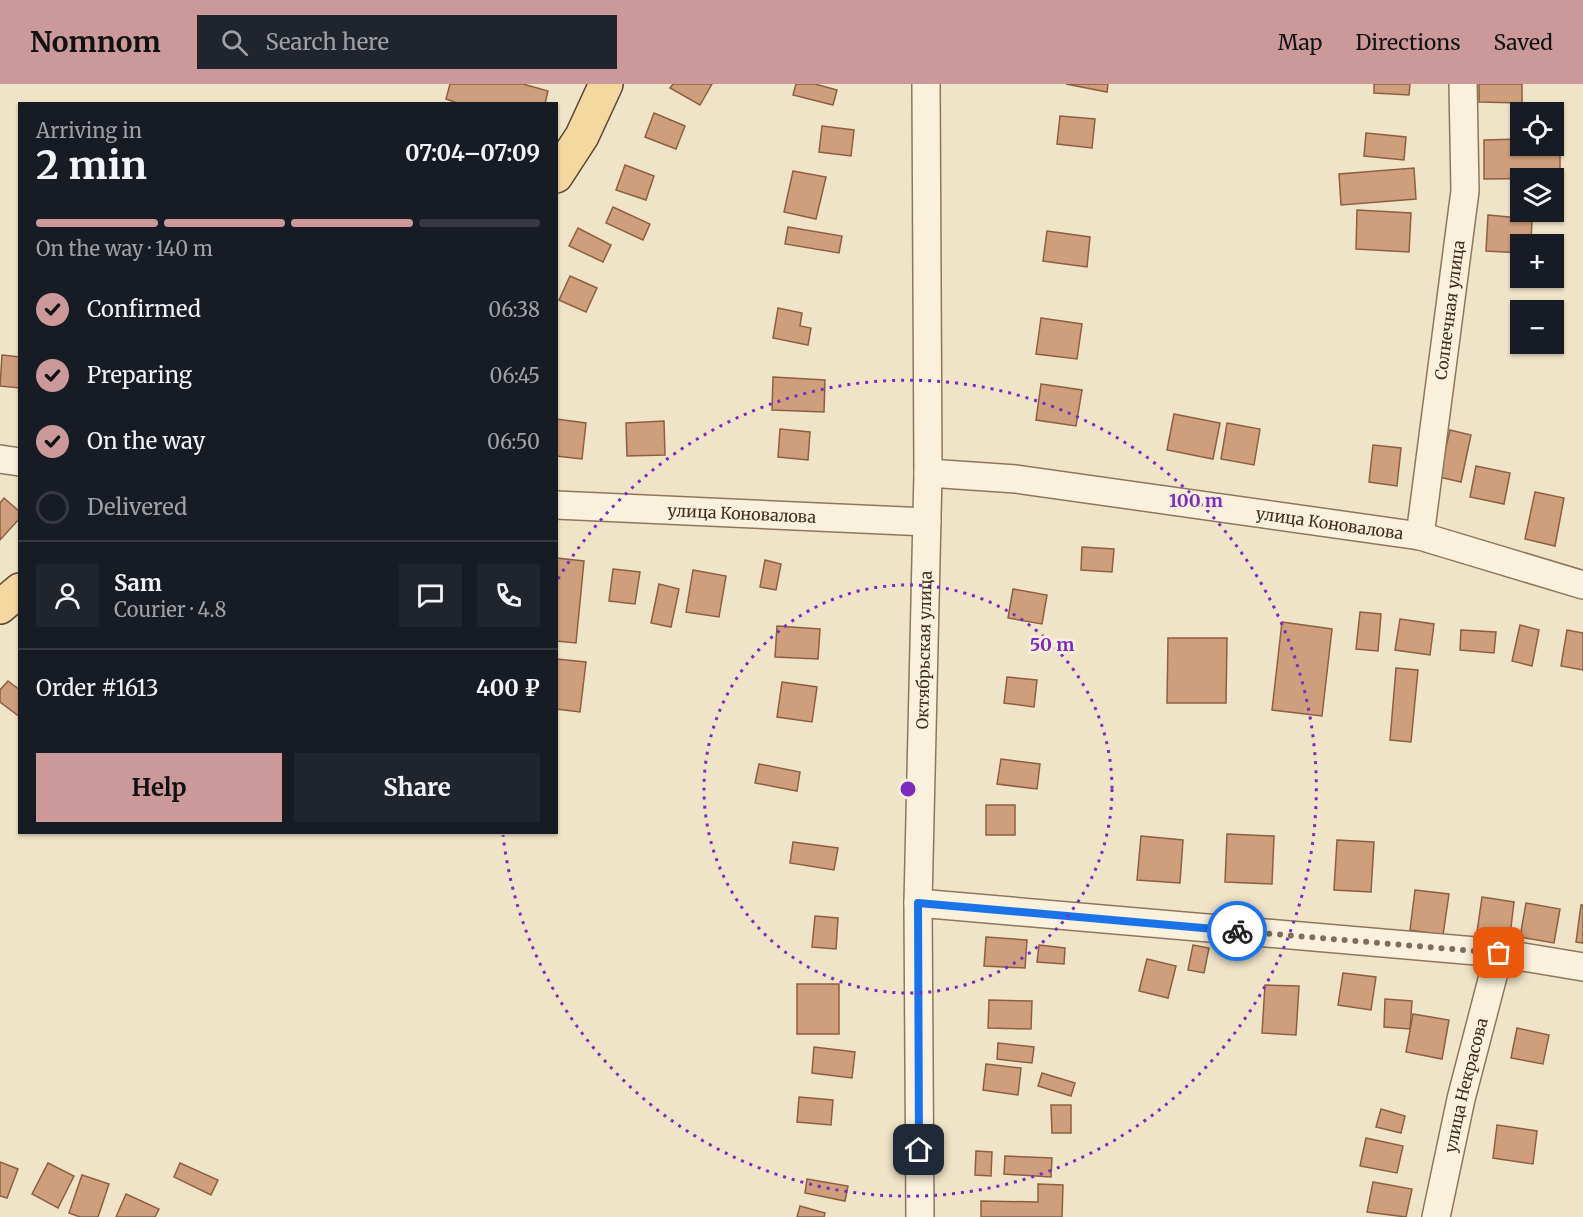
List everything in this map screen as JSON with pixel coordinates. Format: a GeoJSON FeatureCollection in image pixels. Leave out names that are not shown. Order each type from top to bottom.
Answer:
{"type":"FeatureCollection","features":[{"type":"Feature","properties":{"kind":"main road"},"geometry":{"type":"LineString","coordinates":[[558,173],[582,136],[606,84]]}},
{"type":"Feature","properties":{"kind":"main road"},"geometry":{"type":"LineString","coordinates":[[0,607],[18,592]]}},
{"type":"Feature","properties":{"kind":"street","name":"Октябрьская улица"},"geometry":{"type":"LineString","coordinates":[[920,1217],[918,903],[928,472],[926,84]]}},
{"type":"Feature","properties":{"kind":"street","name":"Солнечная улица"},"geometry":{"type":"LineString","coordinates":[[1419,536],[1465,191],[1463,84]]}},
{"type":"Feature","properties":{"kind":"street"},"geometry":{"type":"LineString","coordinates":[[0,459],[18,462]]}},
{"type":"Feature","properties":{"kind":"street","name":"улица Коновалова"},"geometry":{"type":"LineString","coordinates":[[928,472],[1016,479],[1419,536],[1583,585]]}},
{"type":"Feature","properties":{"kind":"street","name":"улица Коновалова"},"geometry":{"type":"LineString","coordinates":[[558,505],[927,522]]}},
{"type":"Feature","properties":{"kind":"street"},"geometry":{"type":"LineString","coordinates":[[918,903],[1499,953],[1583,967]]}},
{"type":"Feature","properties":{"kind":"street","name":"улица Некрасова"},"geometry":{"type":"LineString","coordinates":[[1436,1217],[1461,1099],[1499,953]]}},
{"type":"Feature","properties":{"kind":"building"},"geometry":{"type":"Polygon","coordinates":[[[450,84],[523,84],[548,91],[545,102],[454,102],[446,99],[450,84]]]}},
{"type":"Feature","properties":{"kind":"building"},"geometry":{"type":"Polygon","coordinates":[[[673,84],[712,84],[700,105],[670,88],[673,84]]]}},
{"type":"Feature","properties":{"kind":"building"},"geometry":{"type":"Polygon","coordinates":[[[796,84],[815,84],[837,90],[833,105],[793,95],[796,84]]]}},
{"type":"Feature","properties":{"kind":"building"},"geometry":{"type":"Polygon","coordinates":[[[1066,84],[1108,84],[1107,92],[1066,84]]]}},
{"type":"Feature","properties":{"kind":"building"},"geometry":{"type":"Polygon","coordinates":[[[1374,84],[1410,84],[1409,95],[1374,93],[1374,84]]]}},
{"type":"Feature","properties":{"kind":"building"},"geometry":{"type":"Polygon","coordinates":[[[1479,84],[1522,84],[1522,102],[1479,102],[1479,84]]]}},
{"type":"Feature","properties":{"kind":"building"},"geometry":{"type":"Polygon","coordinates":[[[654,113],[685,126],[676,149],[645,137],[654,113]]]}},
{"type":"Feature","properties":{"kind":"building"},"geometry":{"type":"Polygon","coordinates":[[[1060,116],[1095,119],[1092,148],[1057,144],[1060,116]]]}},
{"type":"Feature","properties":{"kind":"building"},"geometry":{"type":"Polygon","coordinates":[[[822,126],[854,130],[851,156],[819,152],[822,126]]]}},
{"type":"Feature","properties":{"kind":"building"},"geometry":{"type":"Polygon","coordinates":[[[1366,133],[1406,137],[1404,160],[1364,156],[1366,133]]]}},
{"type":"Feature","properties":{"kind":"building"},"geometry":{"type":"Polygon","coordinates":[[[1510,139],[1510,156],[1560,156],[1560,168],[1510,168],[1510,179],[1484,179],[1484,140],[1510,139]]]}},
{"type":"Feature","properties":{"kind":"building"},"geometry":{"type":"Polygon","coordinates":[[[625,165],[654,176],[646,200],[616,190],[625,165]]]}},
{"type":"Feature","properties":{"kind":"building"},"geometry":{"type":"Polygon","coordinates":[[[1414,168],[1416,199],[1341,205],[1339,174],[1414,168]]]}},
{"type":"Feature","properties":{"kind":"building"},"geometry":{"type":"Polygon","coordinates":[[[793,171],[826,177],[816,219],[784,212],[793,171]]]}},
{"type":"Feature","properties":{"kind":"building"},"geometry":{"type":"Polygon","coordinates":[[[613,207],[650,224],[643,240],[606,223],[613,207]]]}},
{"type":"Feature","properties":{"kind":"building"},"geometry":{"type":"Polygon","coordinates":[[[1357,210],[1411,213],[1409,252],[1356,249],[1357,210]]]}},
{"type":"Feature","properties":{"kind":"building"},"geometry":{"type":"Polygon","coordinates":[[[1488,215],[1510,217],[1510,222],[1532,222],[1531,234],[1510,234],[1510,252],[1486,251],[1488,215]]]}},
{"type":"Feature","properties":{"kind":"building"},"geometry":{"type":"Polygon","coordinates":[[[788,227],[842,236],[839,253],[785,244],[788,227]]]}},
{"type":"Feature","properties":{"kind":"building"},"geometry":{"type":"Polygon","coordinates":[[[578,228],[611,245],[603,262],[569,246],[578,228]]]}},
{"type":"Feature","properties":{"kind":"building"},"geometry":{"type":"Polygon","coordinates":[[[1047,231],[1090,237],[1087,267],[1043,261],[1047,231]]]}},
{"type":"Feature","properties":{"kind":"building"},"geometry":{"type":"Polygon","coordinates":[[[570,276],[597,288],[586,312],[559,300],[570,276]]]}},
{"type":"Feature","properties":{"kind":"building"},"geometry":{"type":"Polygon","coordinates":[[[778,308],[802,313],[800,326],[811,328],[808,345],[773,338],[778,308]]]}},
{"type":"Feature","properties":{"kind":"building"},"geometry":{"type":"Polygon","coordinates":[[[1041,318],[1082,324],[1077,359],[1036,354],[1041,318]]]}},
{"type":"Feature","properties":{"kind":"building"},"geometry":{"type":"Polygon","coordinates":[[[2,355],[18,357],[18,388],[0,386],[2,355]]]}},
{"type":"Feature","properties":{"kind":"building"},"geometry":{"type":"Polygon","coordinates":[[[773,377],[825,380],[824,412],[772,410],[773,377]]]}},
{"type":"Feature","properties":{"kind":"building"},"geometry":{"type":"Polygon","coordinates":[[[1041,384],[1082,390],[1076,426],[1036,420],[1041,384]]]}},
{"type":"Feature","properties":{"kind":"building"},"geometry":{"type":"Polygon","coordinates":[[[1174,414],[1220,423],[1213,459],[1167,450],[1174,414]]]}},
{"type":"Feature","properties":{"kind":"building"},"geometry":{"type":"Polygon","coordinates":[[[558,419],[586,423],[582,459],[558,456],[558,419]]]}},
{"type":"Feature","properties":{"kind":"building"},"geometry":{"type":"Polygon","coordinates":[[[664,421],[665,455],[627,456],[626,423],[664,421]]]}},
{"type":"Feature","properties":{"kind":"building"},"geometry":{"type":"Polygon","coordinates":[[[1227,423],[1260,429],[1254,465],[1221,459],[1227,423]]]}},
{"type":"Feature","properties":{"kind":"building"},"geometry":{"type":"Polygon","coordinates":[[[780,429],[810,432],[808,460],[778,457],[780,429]]]}},
{"type":"Feature","properties":{"kind":"building"},"geometry":{"type":"Polygon","coordinates":[[[1450,430],[1471,435],[1461,482],[1439,477],[1450,430]]]}},
{"type":"Feature","properties":{"kind":"building"},"geometry":{"type":"Polygon","coordinates":[[[1373,445],[1401,448],[1397,486],[1369,482],[1373,445]]]}},
{"type":"Feature","properties":{"kind":"building"},"geometry":{"type":"Polygon","coordinates":[[[1476,466],[1510,473],[1504,504],[1470,497],[1476,466]]]}},
{"type":"Feature","properties":{"kind":"building"},"geometry":{"type":"Polygon","coordinates":[[[1535,492],[1564,498],[1555,546],[1525,539],[1535,492]]]}},
{"type":"Feature","properties":{"kind":"building"},"geometry":{"type":"Polygon","coordinates":[[[4,498],[18,510],[18,520],[0,540],[0,503],[4,498]]]}},
{"type":"Feature","properties":{"kind":"building"},"geometry":{"type":"Polygon","coordinates":[[[1082,547],[1114,549],[1112,572],[1081,570],[1082,547]]]}},
{"type":"Feature","properties":{"kind":"building"},"geometry":{"type":"Polygon","coordinates":[[[558,558],[584,561],[576,643],[558,641],[558,558]]]}},
{"type":"Feature","properties":{"kind":"building"},"geometry":{"type":"Polygon","coordinates":[[[765,560],[781,564],[776,590],[760,587],[765,560]]]}},
{"type":"Feature","properties":{"kind":"building"},"geometry":{"type":"Polygon","coordinates":[[[613,569],[640,572],[635,604],[609,601],[613,569]]]}},
{"type":"Feature","properties":{"kind":"building"},"geometry":{"type":"Polygon","coordinates":[[[693,570],[726,576],[719,617],[686,612],[693,570]]]}},
{"type":"Feature","properties":{"kind":"building"},"geometry":{"type":"Polygon","coordinates":[[[659,584],[679,589],[671,627],[651,623],[659,584]]]}},
{"type":"Feature","properties":{"kind":"building"},"geometry":{"type":"Polygon","coordinates":[[[1013,589],[1047,595],[1042,624],[1008,618],[1013,589]]]}},
{"type":"Feature","properties":{"kind":"building"},"geometry":{"type":"Polygon","coordinates":[[[1360,612],[1381,614],[1378,651],[1356,649],[1360,612]]]}},
{"type":"Feature","properties":{"kind":"building"},"geometry":{"type":"Polygon","coordinates":[[[1400,619],[1434,624],[1430,655],[1395,650],[1400,619]]]}},
{"type":"Feature","properties":{"kind":"building"},"geometry":{"type":"Polygon","coordinates":[[[1282,622],[1332,629],[1322,716],[1272,710],[1282,622]]]}},
{"type":"Feature","properties":{"kind":"building"},"geometry":{"type":"Polygon","coordinates":[[[1520,625],[1539,630],[1532,666],[1512,661],[1520,625]]]}},
{"type":"Feature","properties":{"kind":"building"},"geometry":{"type":"Polygon","coordinates":[[[777,626],[820,629],[818,659],[775,657],[777,626]]]}},
{"type":"Feature","properties":{"kind":"building"},"geometry":{"type":"Polygon","coordinates":[[[1461,630],[1496,632],[1494,653],[1460,650],[1461,630]]]}},
{"type":"Feature","properties":{"kind":"building"},"geometry":{"type":"Polygon","coordinates":[[[1567,630],[1583,633],[1583,670],[1561,666],[1567,630]]]}},
{"type":"Feature","properties":{"kind":"building"},"geometry":{"type":"Polygon","coordinates":[[[1168,638],[1227,638],[1226,703],[1167,703],[1168,638]]]}},
{"type":"Feature","properties":{"kind":"building"},"geometry":{"type":"Polygon","coordinates":[[[558,659],[586,662],[580,712],[558,709],[558,659]]]}},
{"type":"Feature","properties":{"kind":"building"},"geometry":{"type":"Polygon","coordinates":[[[1396,668],[1418,670],[1411,742],[1390,740],[1396,668]]]}},
{"type":"Feature","properties":{"kind":"building"},"geometry":{"type":"Polygon","coordinates":[[[1007,677],[1037,680],[1034,707],[1004,703],[1007,677]]]}},
{"type":"Feature","properties":{"kind":"building"},"geometry":{"type":"Polygon","coordinates":[[[8,681],[18,688],[18,716],[0,702],[0,690],[8,681]]]}},
{"type":"Feature","properties":{"kind":"building"},"geometry":{"type":"Polygon","coordinates":[[[782,682],[817,687],[812,722],[777,717],[782,682]]]}},
{"type":"Feature","properties":{"kind":"building"},"geometry":{"type":"Polygon","coordinates":[[[1001,759],[1040,764],[1037,789],[997,784],[1001,759]]]}},
{"type":"Feature","properties":{"kind":"building"},"geometry":{"type":"Polygon","coordinates":[[[759,764],[800,772],[797,791],[755,783],[759,764]]]}},
{"type":"Feature","properties":{"kind":"building"},"geometry":{"type":"Polygon","coordinates":[[[986,805],[1015,805],[1015,835],[986,835],[986,805]]]}},
{"type":"Feature","properties":{"kind":"building"},"geometry":{"type":"Polygon","coordinates":[[[1227,834],[1274,836],[1272,884],[1225,882],[1227,834]]]}},
{"type":"Feature","properties":{"kind":"building"},"geometry":{"type":"Polygon","coordinates":[[[1141,836],[1183,840],[1180,883],[1137,880],[1141,836]]]}},
{"type":"Feature","properties":{"kind":"building"},"geometry":{"type":"Polygon","coordinates":[[[1337,840],[1374,842],[1371,892],[1334,890],[1337,840]]]}},
{"type":"Feature","properties":{"kind":"building"},"geometry":{"type":"Polygon","coordinates":[[[793,842],[838,848],[834,870],[790,863],[793,842]]]}},
{"type":"Feature","properties":{"kind":"building"},"geometry":{"type":"Polygon","coordinates":[[[1415,890],[1449,894],[1443,935],[1410,930],[1415,890]]]}},
{"type":"Feature","properties":{"kind":"building"},"geometry":{"type":"Polygon","coordinates":[[[1482,897],[1514,902],[1509,944],[1476,939],[1482,897]]]}},
{"type":"Feature","properties":{"kind":"building"},"geometry":{"type":"Polygon","coordinates":[[[1526,903],[1560,909],[1554,943],[1520,937],[1526,903]]]}},
{"type":"Feature","properties":{"kind":"building"},"geometry":{"type":"Polygon","coordinates":[[[1581,905],[1583,905],[1583,943],[1576,942],[1581,905]]]}},
{"type":"Feature","properties":{"kind":"building"},"geometry":{"type":"Polygon","coordinates":[[[815,916],[838,918],[836,949],[812,947],[815,916]]]}},
{"type":"Feature","properties":{"kind":"building"},"geometry":{"type":"Polygon","coordinates":[[[986,937],[1027,940],[1025,968],[984,966],[986,937]]]}},
{"type":"Feature","properties":{"kind":"building"},"geometry":{"type":"Polygon","coordinates":[[[1039,945],[1065,948],[1064,964],[1037,962],[1039,945]]]}},
{"type":"Feature","properties":{"kind":"building"},"geometry":{"type":"Polygon","coordinates":[[[1193,945],[1209,948],[1204,973],[1188,970],[1193,945]]]}},
{"type":"Feature","properties":{"kind":"building"},"geometry":{"type":"Polygon","coordinates":[[[1147,959],[1176,966],[1168,998],[1139,991],[1147,959]]]}},
{"type":"Feature","properties":{"kind":"building"},"geometry":{"type":"Polygon","coordinates":[[[1343,973],[1376,977],[1371,1010],[1338,1005],[1343,973]]]}},
{"type":"Feature","properties":{"kind":"building"},"geometry":{"type":"Polygon","coordinates":[[[797,984],[839,984],[839,1034],[797,1034],[797,984]]]}},
{"type":"Feature","properties":{"kind":"building"},"geometry":{"type":"Polygon","coordinates":[[[1265,985],[1299,986],[1296,1035],[1262,1033],[1265,985]]]}},
{"type":"Feature","properties":{"kind":"building"},"geometry":{"type":"Polygon","coordinates":[[[1385,999],[1412,1001],[1410,1029],[1384,1027],[1385,999]]]}},
{"type":"Feature","properties":{"kind":"building"},"geometry":{"type":"Polygon","coordinates":[[[989,1000],[1032,1001],[1031,1029],[988,1028],[989,1000]]]}},
{"type":"Feature","properties":{"kind":"building"},"geometry":{"type":"Polygon","coordinates":[[[1413,1014],[1449,1020],[1442,1059],[1406,1052],[1413,1014]]]}},
{"type":"Feature","properties":{"kind":"building"},"geometry":{"type":"Polygon","coordinates":[[[1517,1028],[1549,1035],[1543,1064],[1511,1058],[1517,1028]]]}},
{"type":"Feature","properties":{"kind":"building"},"geometry":{"type":"Polygon","coordinates":[[[998,1043],[1034,1047],[1032,1063],[997,1059],[998,1043]]]}},
{"type":"Feature","properties":{"kind":"building"},"geometry":{"type":"Polygon","coordinates":[[[814,1047],[855,1052],[852,1078],[812,1073],[814,1047]]]}},
{"type":"Feature","properties":{"kind":"building"},"geometry":{"type":"Polygon","coordinates":[[[986,1064],[1021,1068],[1018,1095],[983,1090],[986,1064]]]}},
{"type":"Feature","properties":{"kind":"building"},"geometry":{"type":"Polygon","coordinates":[[[1042,1073],[1075,1083],[1071,1096],[1038,1086],[1042,1073]]]}},
{"type":"Feature","properties":{"kind":"building"},"geometry":{"type":"Polygon","coordinates":[[[799,1097],[833,1100],[831,1125],[797,1122],[799,1097]]]}},
{"type":"Feature","properties":{"kind":"building"},"geometry":{"type":"Polygon","coordinates":[[[1051,1105],[1071,1105],[1071,1133],[1052,1133],[1051,1105]]]}},
{"type":"Feature","properties":{"kind":"building"},"geometry":{"type":"Polygon","coordinates":[[[1381,1109],[1405,1116],[1401,1133],[1376,1127],[1381,1109]]]}},
{"type":"Feature","properties":{"kind":"building"},"geometry":{"type":"Polygon","coordinates":[[[1497,1125],[1537,1131],[1533,1164],[1493,1158],[1497,1125]]]}},
{"type":"Feature","properties":{"kind":"building"},"geometry":{"type":"Polygon","coordinates":[[[1366,1138],[1403,1146],[1397,1173],[1360,1166],[1366,1138]]]}},
{"type":"Feature","properties":{"kind":"building"},"geometry":{"type":"Polygon","coordinates":[[[976,1151],[992,1152],[991,1176],[975,1175],[976,1151]]]}},
{"type":"Feature","properties":{"kind":"building"},"geometry":{"type":"Polygon","coordinates":[[[1005,1156],[1052,1158],[1051,1177],[1004,1174],[1005,1156]]]}},
{"type":"Feature","properties":{"kind":"building"},"geometry":{"type":"Polygon","coordinates":[[[0,1162],[18,1169],[7,1198],[0,1196],[0,1162]]]}},
{"type":"Feature","properties":{"kind":"building"},"geometry":{"type":"Polygon","coordinates":[[[48,1163],[74,1176],[58,1208],[32,1194],[48,1163]]]}},
{"type":"Feature","properties":{"kind":"building"},"geometry":{"type":"Polygon","coordinates":[[[180,1163],[218,1180],[211,1195],[174,1177],[180,1163]]]}},
{"type":"Feature","properties":{"kind":"building"},"geometry":{"type":"Polygon","coordinates":[[[82,1175],[109,1184],[98,1217],[80,1217],[69,1213],[82,1175]]]}},
{"type":"Feature","properties":{"kind":"building"},"geometry":{"type":"Polygon","coordinates":[[[807,1179],[848,1186],[845,1201],[805,1193],[807,1179]]]}},
{"type":"Feature","properties":{"kind":"building"},"geometry":{"type":"Polygon","coordinates":[[[1373,1182],[1412,1189],[1406,1217],[1367,1212],[1373,1182]]]}},
{"type":"Feature","properties":{"kind":"building"},"geometry":{"type":"Polygon","coordinates":[[[1038,1184],[1063,1185],[1062,1217],[981,1217],[981,1201],[1038,1202],[1038,1184]]]}},
{"type":"Feature","properties":{"kind":"building"},"geometry":{"type":"Polygon","coordinates":[[[126,1194],[159,1209],[155,1217],[116,1217],[126,1194]]]}},
{"type":"Feature","properties":{"kind":"building"},"geometry":{"type":"Polygon","coordinates":[[[800,1206],[825,1213],[824,1217],[797,1217],[800,1206]]]}},
{"type":"Feature","properties":{"kind":"way so far"},"geometry":{"type":"LineString","coordinates":[[1237,931],[1499,953]]}},
{"type":"Feature","properties":{"kind":"route"},"geometry":{"type":"LineString","coordinates":[[919,1150],[918,903],[1237,931]]}}]}
